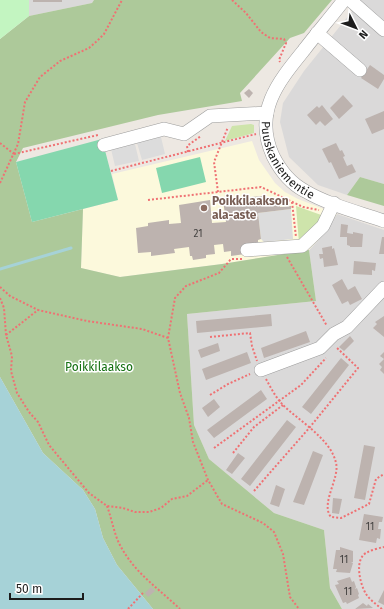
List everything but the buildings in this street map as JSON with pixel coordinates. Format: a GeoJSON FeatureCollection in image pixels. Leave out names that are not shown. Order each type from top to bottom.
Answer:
{"type":"FeatureCollection","features":[{"type":"Feature","properties":{"kind":"street","name":"Puuskaniementie"},"geometry":{"type":"LineString","coordinates":[[344,0],[287,71],[275,89],[267,113],[267,136],[278,165],[292,183],[303,190],[334,203],[384,221]]}},
{"type":"Feature","properties":{"kind":"street"},"geometry":{"type":"LineString","coordinates":[[350,0],[384,30]]}},
{"type":"Feature","properties":{"kind":"street"},"geometry":{"type":"LineString","coordinates":[[317,33],[360,70]]}},
{"type":"Feature","properties":{"kind":"street"},"geometry":{"type":"LineString","coordinates":[[105,139],[164,129],[184,134],[210,116],[267,113]]}},
{"type":"Feature","properties":{"kind":"street"},"geometry":{"type":"LineString","coordinates":[[247,254],[287,248],[308,242],[323,226],[334,203]]}},
{"type":"Feature","properties":{"kind":"street"},"geometry":{"type":"LineString","coordinates":[[261,370],[320,348],[334,334],[348,327],[384,288]]}},
{"type":"Feature","properties":{"kind":"path"},"geometry":{"type":"LineString","coordinates":[[0,183],[18,144],[26,102],[40,77],[60,61],[89,48],[97,41],[104,34],[122,0]]}},
{"type":"Feature","properties":{"kind":"path"},"geometry":{"type":"LineString","coordinates":[[232,0],[261,32],[270,38],[284,39],[286,43],[279,60],[281,66],[287,71]]}},
{"type":"Feature","properties":{"kind":"path"},"geometry":{"type":"LineString","coordinates":[[218,192],[214,162],[230,124]]}},
{"type":"Feature","properties":{"kind":"path"},"geometry":{"type":"LineString","coordinates":[[111,171],[127,165],[259,134]]}},
{"type":"Feature","properties":{"kind":"path"},"geometry":{"type":"LineString","coordinates":[[0,143],[14,154],[105,139]]}},
{"type":"Feature","properties":{"kind":"path"},"geometry":{"type":"LineString","coordinates":[[148,200],[261,187],[292,202],[316,211],[321,210]]}},
{"type":"Feature","properties":{"kind":"path"},"geometry":{"type":"LineString","coordinates":[[292,202],[287,248],[289,264],[322,320],[334,334],[335,347],[331,352]]}},
{"type":"Feature","properties":{"kind":"path"},"geometry":{"type":"LineString","coordinates":[[247,254],[231,260],[219,272],[186,286],[175,298],[168,338],[180,393],[189,418],[193,442],[208,480],[222,504],[263,523],[274,532],[283,554],[290,597],[299,609]]}},
{"type":"Feature","properties":{"kind":"path"},"geometry":{"type":"LineString","coordinates":[[0,287],[10,296],[38,310],[88,321],[142,329],[168,338]]}},
{"type":"Feature","properties":{"kind":"path"},"geometry":{"type":"LineString","coordinates":[[0,298],[4,308],[6,335],[12,356],[11,371],[17,393],[29,412],[38,422],[49,445],[89,493],[107,506],[123,508],[134,512],[149,512],[161,508],[172,499],[187,496],[208,480]]}},
{"type":"Feature","properties":{"kind":"path"},"geometry":{"type":"LineString","coordinates":[[6,335],[38,310]]}},
{"type":"Feature","properties":{"kind":"path"},"geometry":{"type":"LineString","coordinates":[[210,338],[250,333],[252,346],[261,370],[279,400],[310,427],[331,452],[337,464],[328,504],[329,514],[331,517],[341,518],[369,504],[376,479],[384,474]]}},
{"type":"Feature","properties":{"kind":"path"},"geometry":{"type":"LineString","coordinates":[[254,490],[310,427],[358,368],[335,347]]}},
{"type":"Feature","properties":{"kind":"path"},"geometry":{"type":"LineString","coordinates":[[214,448],[300,385],[326,358]]}},
{"type":"Feature","properties":{"kind":"path"},"geometry":{"type":"LineString","coordinates":[[210,396],[228,384],[261,370]]}},
{"type":"Feature","properties":{"kind":"path"},"geometry":{"type":"LineString","coordinates":[[233,453],[254,427],[283,405]]}},
{"type":"Feature","properties":{"kind":"path"},"geometry":{"type":"LineString","coordinates":[[107,506],[121,547],[149,583],[158,588],[180,609]]}},
{"type":"Feature","properties":{"kind":"path"},"geometry":{"type":"LineString","coordinates":[[382,609],[371,601],[365,593],[361,582],[359,568],[362,558],[366,553],[384,547]]}},
{"type":"Feature","properties":{"kind":"path"},"geometry":{"type":"LineString","coordinates":[[128,609],[143,593]]}},
{"type":"Feature","properties":{"kind":"shaded area"},"geometry":{"type":"Polygon","coordinates":[[[29,0],[94,0],[92,3],[29,16],[29,0]]]}},
{"type":"Feature","properties":{"kind":"shaded area"},"geometry":{"type":"Polygon","coordinates":[[[361,0],[384,0],[384,184],[360,177],[347,195],[318,185],[289,157],[280,122],[283,103],[304,71],[361,0]]]}},
{"type":"Feature","properties":{"kind":"shaded area"},"geometry":{"type":"Polygon","coordinates":[[[161,137],[165,154],[142,160],[137,143],[161,137]]]}},
{"type":"Feature","properties":{"kind":"shaded area","name":"Poikkilaakson ala-aste"},"geometry":{"type":"Polygon","coordinates":[[[252,141],[259,160],[275,183],[285,192],[298,199],[337,214],[323,235],[309,250],[222,264],[120,277],[81,268],[83,209],[118,200],[112,174],[252,141]]]}},
{"type":"Feature","properties":{"kind":"shaded area"},"geometry":{"type":"Polygon","coordinates":[[[135,144],[139,161],[115,166],[111,149],[135,144]]]}},
{"type":"Feature","properties":{"kind":"shaded area"},"geometry":{"type":"Polygon","coordinates":[[[291,209],[293,239],[264,242],[261,239],[258,213],[291,209]]]}},
{"type":"Feature","properties":{"kind":"shaded area"},"geometry":{"type":"Polygon","coordinates":[[[337,214],[384,230],[384,609],[342,609],[330,588],[324,530],[274,513],[209,459],[194,425],[187,314],[316,301],[309,250],[323,235],[337,214]]]}},
{"type":"Feature","properties":{"kind":"green space"},"geometry":{"type":"Polygon","coordinates":[[[0,0],[29,0],[29,16],[0,39],[0,0]]]}},
{"type":"Feature","properties":{"kind":"green space","name":"Poikkilaakso"},"geometry":{"type":"Polygon","coordinates":[[[94,0],[332,0],[304,33],[290,38],[240,93],[242,101],[158,115],[23,148],[16,162],[32,222],[83,209],[81,268],[120,277],[222,264],[309,250],[316,301],[187,314],[194,425],[209,459],[274,513],[324,530],[330,588],[342,609],[153,609],[117,565],[103,538],[95,509],[83,490],[43,453],[0,377],[0,39],[29,16],[92,3],[94,0]]]}},
{"type":"Feature","properties":{"kind":"green space"},"geometry":{"type":"Polygon","coordinates":[[[254,125],[254,133],[225,141],[232,126],[254,125]]]}},
{"type":"Feature","properties":{"kind":"green space"},"geometry":{"type":"Polygon","coordinates":[[[102,139],[118,200],[32,222],[16,162],[102,139]]]}},
{"type":"Feature","properties":{"kind":"green space"},"geometry":{"type":"Polygon","coordinates":[[[200,157],[206,182],[162,193],[156,168],[200,157]]]}},
{"type":"Feature","properties":{"kind":"green space"},"geometry":{"type":"Polygon","coordinates":[[[360,177],[384,184],[384,206],[347,195],[360,177]]]}},
{"type":"Feature","properties":{"kind":"green space"},"geometry":{"type":"Polygon","coordinates":[[[296,206],[324,216],[299,243],[296,206]]]}},
{"type":"Feature","properties":{"kind":"water"},"geometry":{"type":"Polygon","coordinates":[[[0,377],[43,453],[83,490],[95,509],[103,538],[117,565],[153,609],[0,609],[0,377]]]}},
{"type":"Feature","properties":{"kind":"waterway"},"geometry":{"type":"LineString","coordinates":[[0,269],[71,248]]}},
{"type":"Feature","properties":{"kind":"place","name":"Poikkilaakson ala-aste"},"geometry":{"type":"Point","coordinates":[204,208]}}]}
